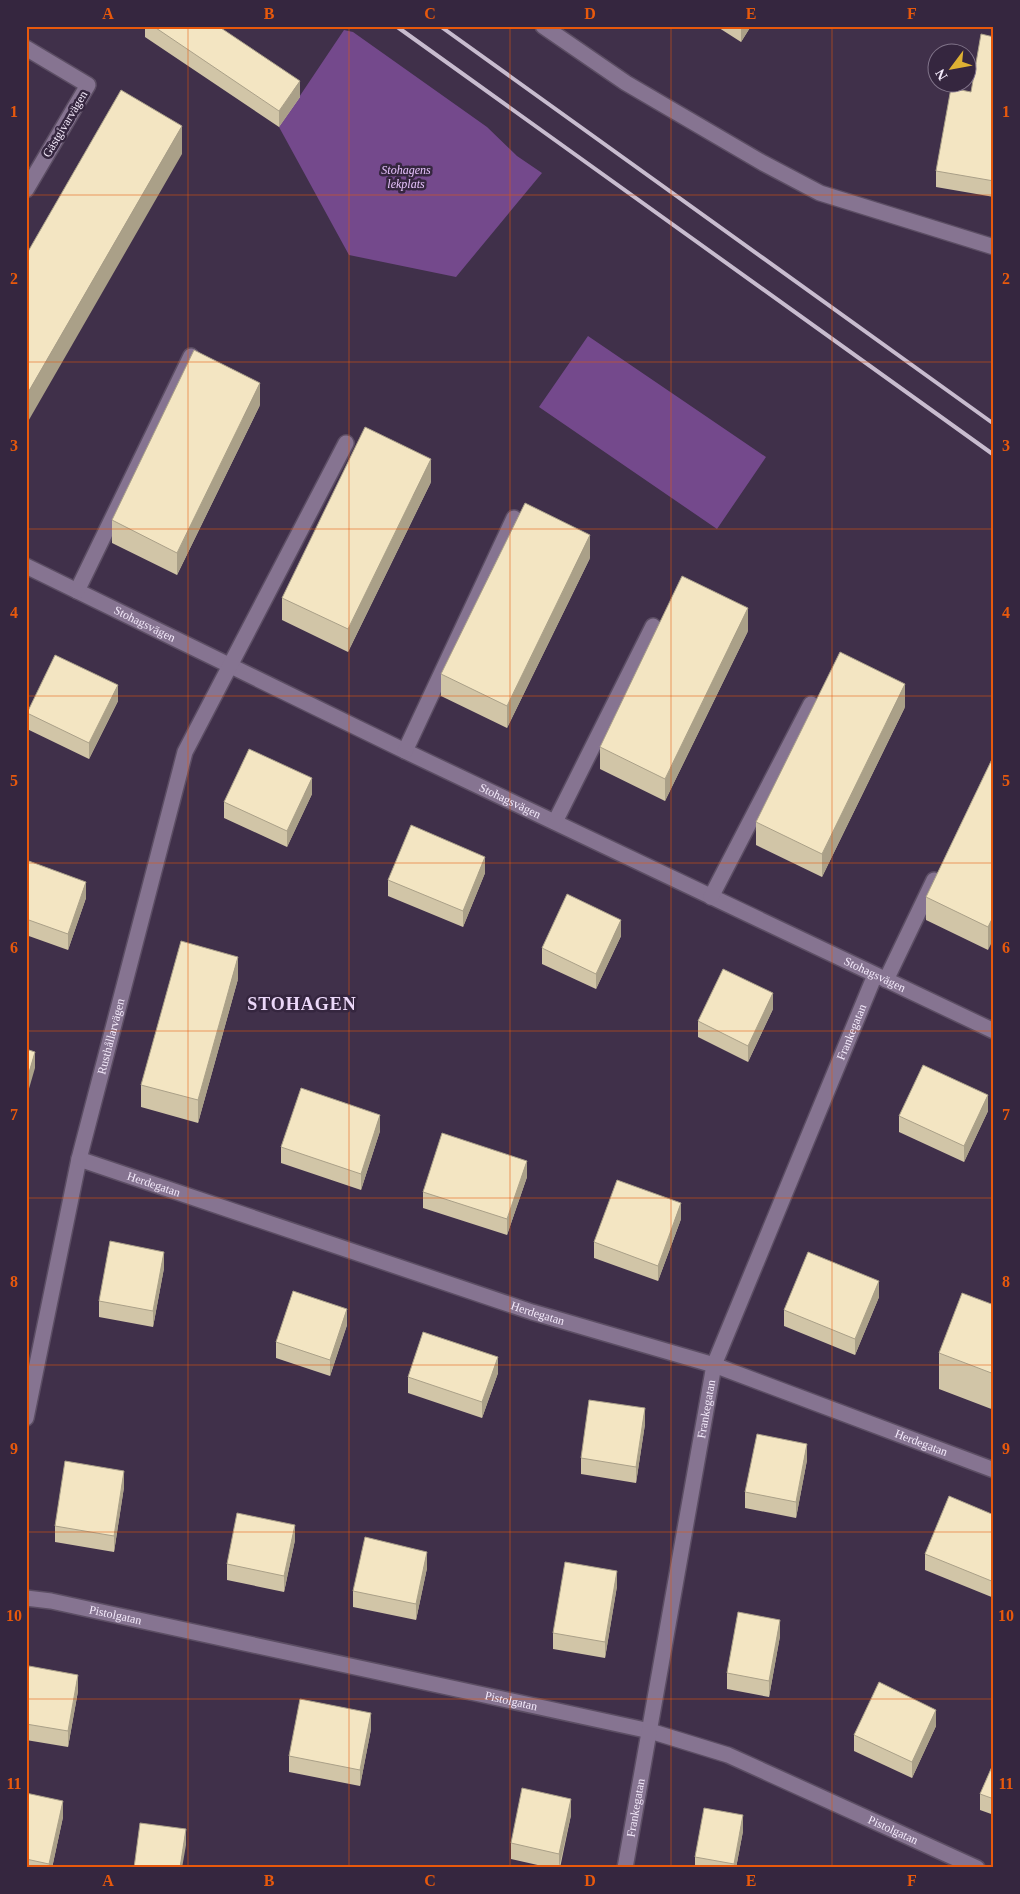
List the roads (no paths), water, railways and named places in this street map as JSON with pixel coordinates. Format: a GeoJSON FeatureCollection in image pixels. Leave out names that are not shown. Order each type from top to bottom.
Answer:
{"type":"FeatureCollection","features":[{"type":"Feature","properties":{"kind":"street"},"geometry":{"type":"LineString","coordinates":[[543,26],[626,83],[763,163],[820,193],[994,248]]}},
{"type":"Feature","properties":{"kind":"street","name":"Gästgivarvägen"},"geometry":{"type":"LineString","coordinates":[[26,48],[88,85],[26,190]]}},
{"type":"Feature","properties":{"kind":"street"},"geometry":{"type":"LineString","coordinates":[[77,591],[191,356]]}},
{"type":"Feature","properties":{"kind":"street","name":"Rusthållarvägen"},"geometry":{"type":"LineString","coordinates":[[26,1418],[79,1159],[185,752],[346,443]]}},
{"type":"Feature","properties":{"kind":"street"},"geometry":{"type":"LineString","coordinates":[[405,751],[514,518]]}},
{"type":"Feature","properties":{"kind":"street","name":"Stohagsvägen"},"geometry":{"type":"LineString","coordinates":[[26,566],[405,751],[994,1031]]}},
{"type":"Feature","properties":{"kind":"street"},"geometry":{"type":"LineString","coordinates":[[555,822],[653,626]]}},
{"type":"Feature","properties":{"kind":"street"},"geometry":{"type":"LineString","coordinates":[[711,897],[811,704]]}},
{"type":"Feature","properties":{"kind":"street","name":"Frankegatan"},"geometry":{"type":"LineString","coordinates":[[625,1868],[714,1365],[880,978],[942,864]]}},
{"type":"Feature","properties":{"kind":"street","name":"Herdegatan"},"geometry":{"type":"LineString","coordinates":[[79,1159],[532,1312],[714,1365],[994,1470]]}},
{"type":"Feature","properties":{"kind":"street","name":"Pistolgatan"},"geometry":{"type":"LineString","coordinates":[[26,1598],[650,1731],[728,1755],[977,1868]]}},
{"type":"Feature","properties":{"kind":"railway"},"geometry":{"type":"LineString","coordinates":[[396,26],[994,455]]}},
{"type":"Feature","properties":{"kind":"railway"},"geometry":{"type":"LineString","coordinates":[[440,26],[994,424]]}},
{"type":"Feature","properties":{"kind":"district","name":"STOHAGEN"},"geometry":{"type":"Point","coordinates":[302,1004]}},
{"type":"Feature","properties":{"kind":"park label","name":"Stohagens lekplats"},"geometry":{"type":"Point","coordinates":[406,177]}}]}
